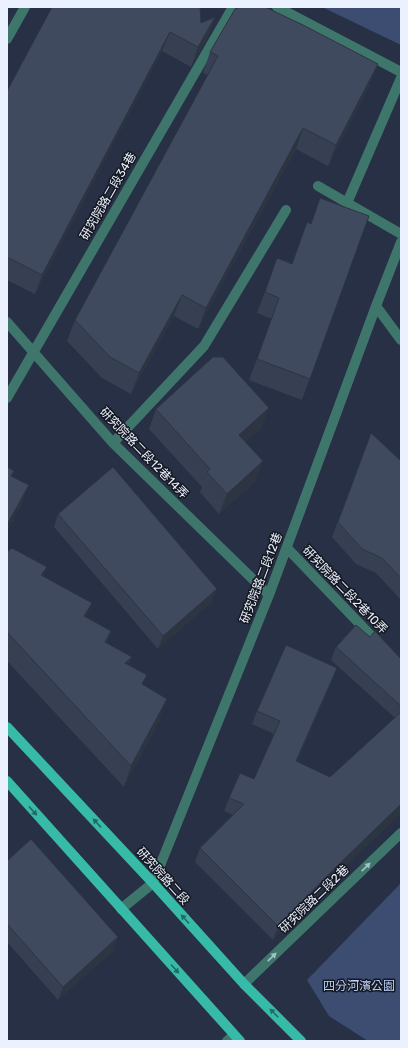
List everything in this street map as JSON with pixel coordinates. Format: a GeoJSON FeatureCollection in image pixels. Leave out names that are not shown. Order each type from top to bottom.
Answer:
{"type":"FeatureCollection","features":[{"type":"Feature","properties":{"kind":"main road","name":"研究院路二段"},"geometry":{"type":"LineString","coordinates":[[7,727],[153,883],[244,984],[301,1041]]}},
{"type":"Feature","properties":{"kind":"main road"},"geometry":{"type":"LineString","coordinates":[[7,782],[121,909],[234,1039]]}},
{"type":"Feature","properties":{"kind":"street"},"geometry":{"type":"LineString","coordinates":[[7,39],[25,7]]}},
{"type":"Feature","properties":{"kind":"street","name":"研究院路二段34巷"},"geometry":{"type":"LineString","coordinates":[[7,398],[233,7]]}},
{"type":"Feature","properties":{"kind":"street"},"geometry":{"type":"LineString","coordinates":[[277,7],[401,72]]}},
{"type":"Feature","properties":{"kind":"street"},"geometry":{"type":"LineString","coordinates":[[347,203],[401,78]]}},
{"type":"Feature","properties":{"kind":"street"},"geometry":{"type":"LineString","coordinates":[[318,186],[401,234]]}},
{"type":"Feature","properties":{"kind":"street"},"geometry":{"type":"LineString","coordinates":[[113,442],[204,346],[286,210]]}},
{"type":"Feature","properties":{"kind":"street","name":"研究院路二段12巷"},"geometry":{"type":"LineString","coordinates":[[121,909],[153,883],[269,596],[401,242]]}},
{"type":"Feature","properties":{"kind":"street"},"geometry":{"type":"LineString","coordinates":[[376,306],[401,340]]}},
{"type":"Feature","properties":{"kind":"street","name":"研究院路二段12巷14弄"},"geometry":{"type":"LineString","coordinates":[[7,322],[113,442],[269,596]]}},
{"type":"Feature","properties":{"kind":"street","name":"研究院路二段2巷10弄"},"geometry":{"type":"LineString","coordinates":[[287,548],[385,650]]}},
{"type":"Feature","properties":{"kind":"street","name":"研究院路二段2巷"},"geometry":{"type":"LineString","coordinates":[[244,984],[401,833]]}},
{"type":"Feature","properties":{"kind":"green space"},"geometry":{"type":"Polygon","coordinates":[[[322,7],[401,7],[401,45],[322,7]]]}},
{"type":"Feature","properties":{"kind":"green space","name":"四分河濱公園"},"geometry":{"type":"Polygon","coordinates":[[[401,883],[401,1041],[368,1041],[329,1016],[307,980],[401,883]]]}},
{"type":"Feature","properties":{"kind":"building"},"geometry":{"type":"Polygon","coordinates":[[[52,7],[200,7],[201,23],[215,17],[198,47],[170,32],[42,275],[7,257],[7,91],[52,7]]]}},
{"type":"Feature","properties":{"kind":"building"},"geometry":{"type":"Polygon","coordinates":[[[240,7],[265,7],[378,64],[336,145],[303,128],[206,308],[182,295],[139,373],[110,357],[75,320],[218,56],[210,52],[235,9],[240,7]]]}},
{"type":"Feature","properties":{"kind":"building"},"geometry":{"type":"Polygon","coordinates":[[[320,198],[369,216],[310,379],[257,359],[279,298],[265,292],[277,258],[292,264],[307,222],[311,224],[320,198]]]}},
{"type":"Feature","properties":{"kind":"building"},"geometry":{"type":"Polygon","coordinates":[[[213,357],[223,357],[269,408],[239,435],[263,461],[227,494],[207,472],[210,469],[156,409],[213,357]]]}},
{"type":"Feature","properties":{"kind":"building"},"geometry":{"type":"Polygon","coordinates":[[[371,433],[401,461],[401,578],[382,558],[362,549],[338,522],[371,433]]]}},
{"type":"Feature","properties":{"kind":"building"},"geometry":{"type":"Polygon","coordinates":[[[7,467],[14,471],[11,476],[29,485],[7,525],[7,467]]]}},
{"type":"Feature","properties":{"kind":"building"},"geometry":{"type":"Polygon","coordinates":[[[113,467],[217,589],[163,636],[58,514],[113,467]]]}},
{"type":"Feature","properties":{"kind":"building"},"geometry":{"type":"Polygon","coordinates":[[[12,548],[47,567],[41,575],[92,603],[84,616],[111,631],[105,642],[132,657],[125,663],[147,675],[142,684],[167,699],[131,766],[7,632],[7,552],[12,548]]]}},
{"type":"Feature","properties":{"kind":"building"},"geometry":{"type":"Polygon","coordinates":[[[356,625],[370,637],[375,631],[401,659],[401,706],[336,647],[356,625]]]}},
{"type":"Feature","properties":{"kind":"building"},"geometry":{"type":"Polygon","coordinates":[[[286,645],[337,668],[296,761],[330,777],[401,712],[401,804],[278,926],[200,848],[244,804],[229,798],[240,773],[254,779],[280,721],[257,711],[286,645]]]}},
{"type":"Feature","properties":{"kind":"building"},"geometry":{"type":"Polygon","coordinates":[[[31,839],[118,937],[63,987],[7,924],[7,861],[31,839]]]}}]}
